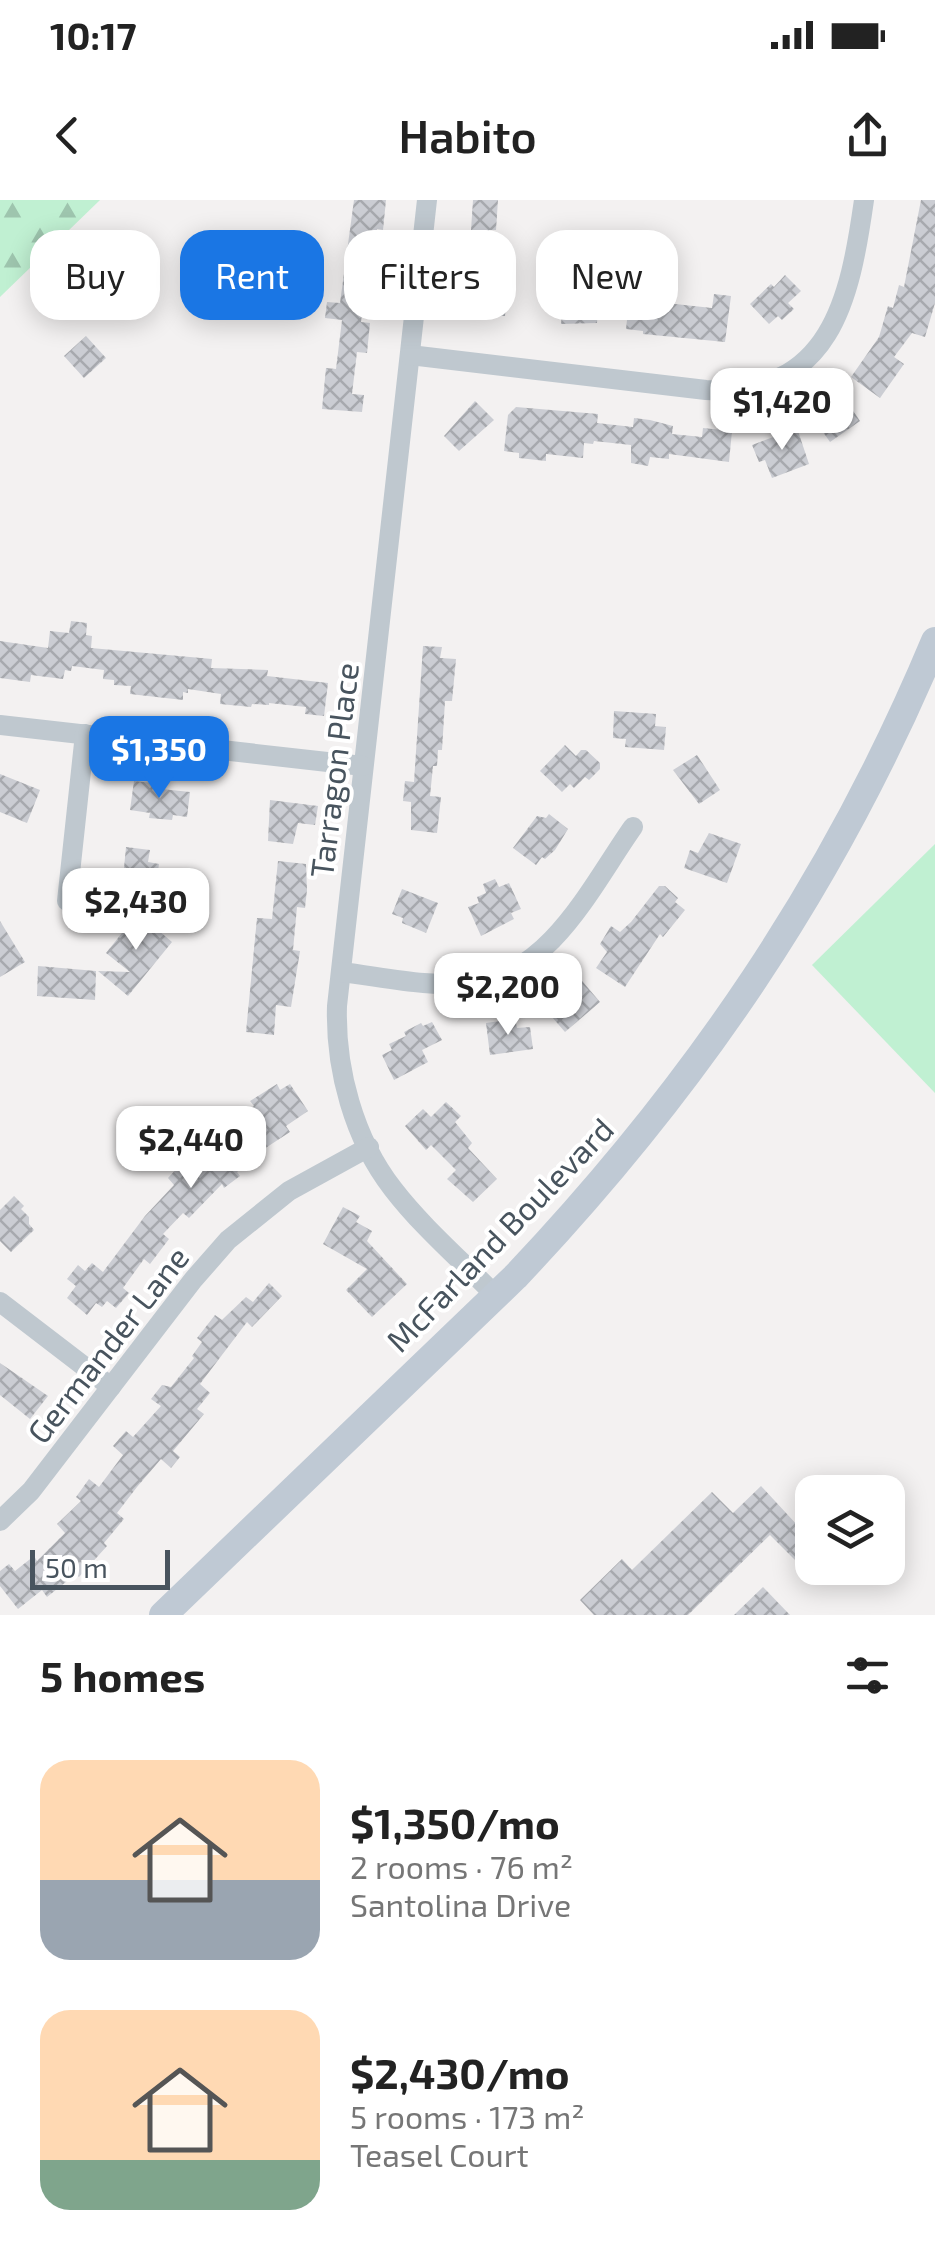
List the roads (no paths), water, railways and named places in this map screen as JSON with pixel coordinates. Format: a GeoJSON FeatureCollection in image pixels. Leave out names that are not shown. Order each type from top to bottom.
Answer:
{"type":"FeatureCollection","features":[{"type":"Feature","properties":{"kind":"street","name":"Tarragon Place"},"geometry":{"type":"LineString","coordinates":[[427,200],[336,1022],[339,1056],[358,1126],[368,1147],[394,1190],[496,1296]]}},
{"type":"Feature","properties":{"kind":"street"},"geometry":{"type":"LineString","coordinates":[[410,355],[706,390],[760,385],[801,363],[821,344],[836,321],[849,286],[864,200]]}},
{"type":"Feature","properties":{"kind":"street","name":"McFarland Boulevard"},"geometry":{"type":"LineString","coordinates":[[163,1615],[496,1296],[562,1229],[637,1141],[755,982],[824,869],[866,792],[935,640]]}},
{"type":"Feature","properties":{"kind":"street"},"geometry":{"type":"LineString","coordinates":[[0,725],[363,766]]}},
{"type":"Feature","properties":{"kind":"street"},"geometry":{"type":"LineString","coordinates":[[67,901],[86,734]]}},
{"type":"Feature","properties":{"kind":"street"},"geometry":{"type":"LineString","coordinates":[[341,972],[450,984],[484,982],[508,973],[551,943],[633,827]]}},
{"type":"Feature","properties":{"kind":"street","name":"Germander Lane"},"geometry":{"type":"LineString","coordinates":[[0,1521],[31,1491],[228,1240],[289,1191],[368,1147]]}},
{"type":"Feature","properties":{"kind":"street"},"geometry":{"type":"LineString","coordinates":[[0,1302],[110,1387]]}}]}
